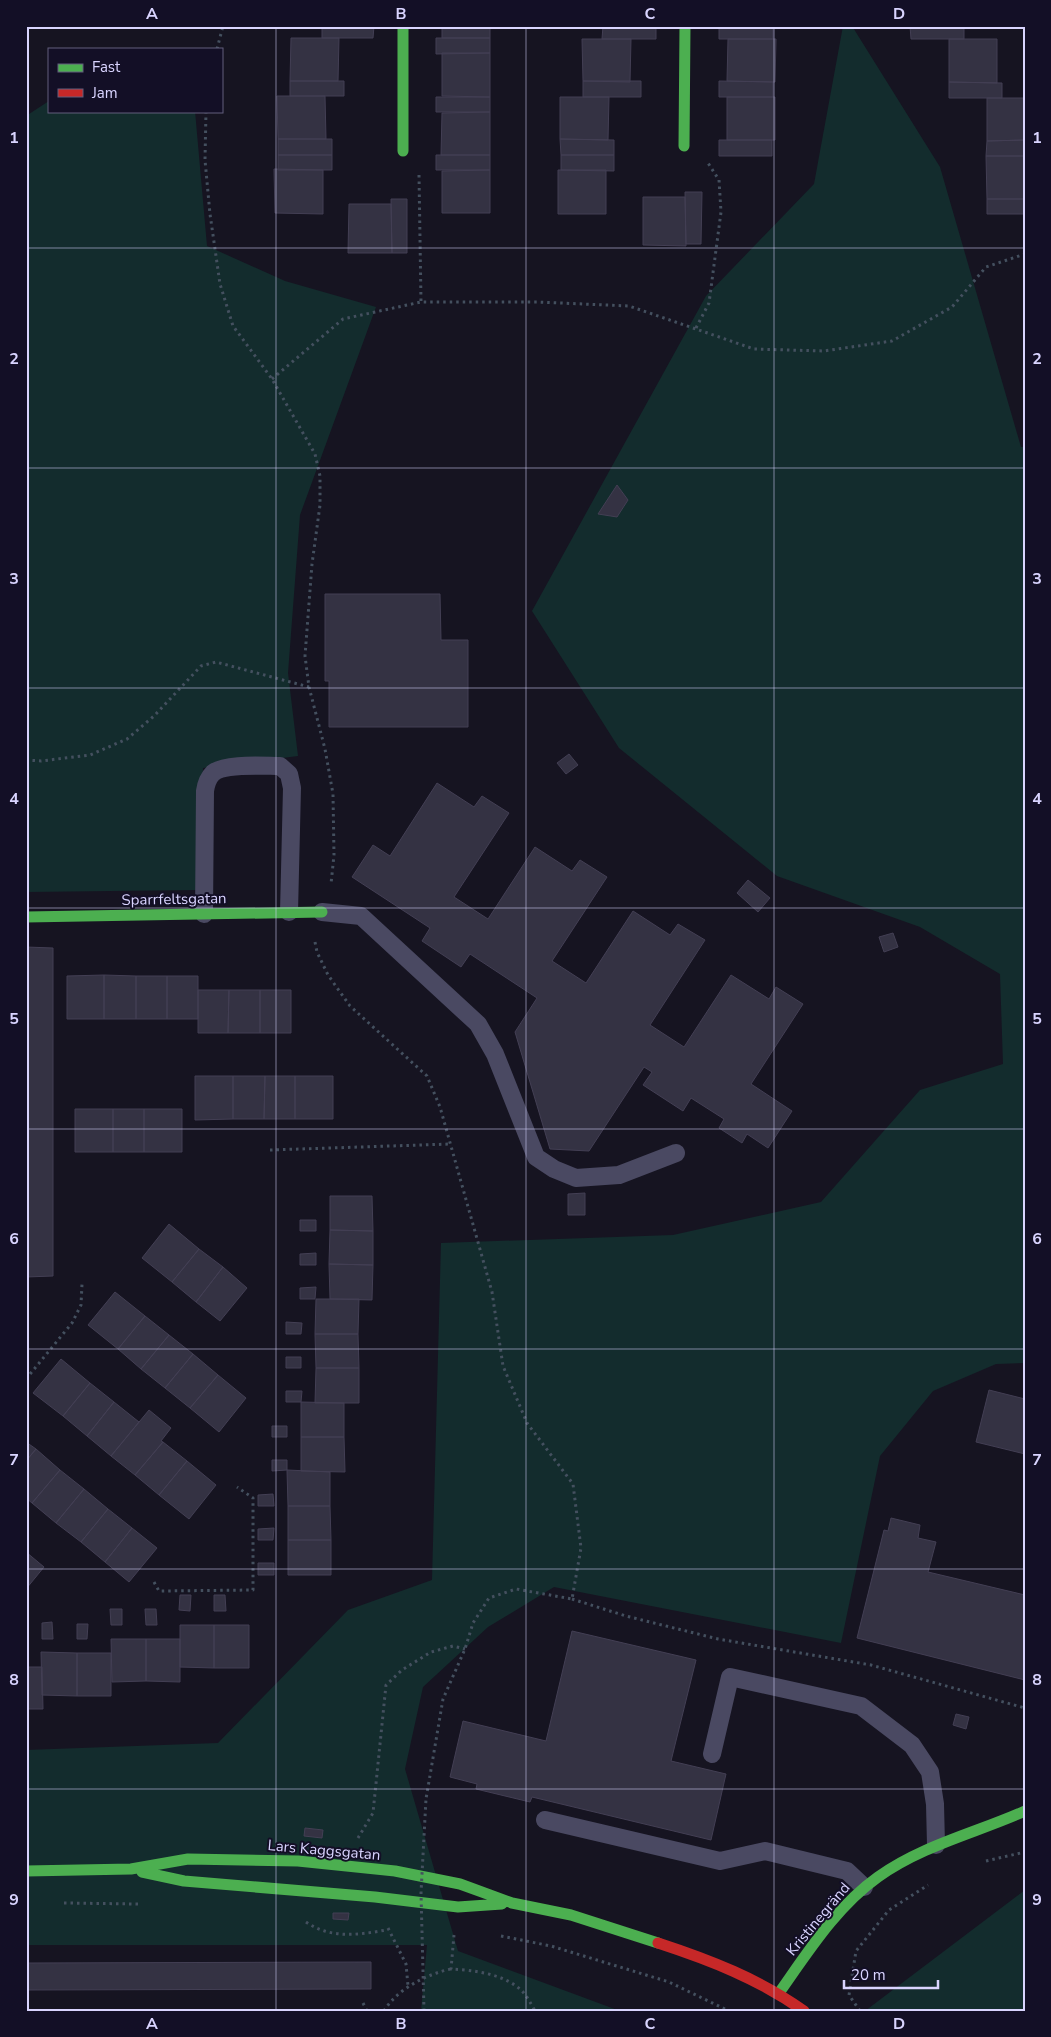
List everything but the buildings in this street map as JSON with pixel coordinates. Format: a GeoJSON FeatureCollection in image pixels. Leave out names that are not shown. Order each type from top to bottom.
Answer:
{"type":"FeatureCollection","features":[{"type":"Feature","properties":{"kind":"street"},"geometry":{"type":"LineString","coordinates":[[402,152],[403,26]]}},
{"type":"Feature","properties":{"kind":"street"},"geometry":{"type":"LineString","coordinates":[[684,146],[685,26]]}},
{"type":"Feature","properties":{"kind":"street","name":"Sparrfeltsgatan"},"geometry":{"type":"LineString","coordinates":[[26,917],[322,912]]}},
{"type":"Feature","properties":{"kind":"street","name":"Kristinegränd"},"geometry":{"type":"LineString","coordinates":[[779,1993],[823,1932],[864,1887],[900,1864],[936,1845],[1000,1823],[1025,1811]]}},
{"type":"Feature","properties":{"kind":"street","name":"Lars Kaggsgatan"},"geometry":{"type":"LineString","coordinates":[[26,1871],[131,1870],[188,1859],[298,1861],[394,1872],[460,1884],[512,1903],[572,1915],[709,1960],[779,1993],[804,2011]]}},
{"type":"Feature","properties":{"kind":"street","name":"Lars Kaggsgatan"},"geometry":{"type":"LineString","coordinates":[[131,1870],[184,1881],[458,1906],[512,1903]]}},
{"type":"Feature","properties":{"kind":"lane"},"geometry":{"type":"LineString","coordinates":[[204,914],[204,791],[208,779],[214,772],[233,767],[280,766],[289,774],[292,788],[289,912]]}},
{"type":"Feature","properties":{"kind":"lane"},"geometry":{"type":"LineString","coordinates":[[322,912],[361,916],[478,1024],[495,1054],[536,1157],[576,1178],[619,1174],[676,1153]]}},
{"type":"Feature","properties":{"kind":"lane"},"geometry":{"type":"LineString","coordinates":[[712,1754],[730,1677],[861,1706],[912,1745],[930,1772],[936,1804],[936,1845]]}},
{"type":"Feature","properties":{"kind":"lane"},"geometry":{"type":"LineString","coordinates":[[545,1820],[720,1861],[765,1850],[847,1871],[864,1887]]}},
{"type":"Feature","properties":{"kind":"path"},"geometry":{"type":"LineString","coordinates":[[217,48],[223,26]]}},
{"type":"Feature","properties":{"kind":"path"},"geometry":{"type":"LineString","coordinates":[[206,112],[204,160],[220,284],[233,326],[272,378],[315,454],[320,476],[320,505],[312,564],[305,656],[309,687],[325,749],[333,794],[334,855],[331,890],[314,933],[317,952],[328,975],[350,1006],[427,1076],[440,1107],[492,1292],[503,1366],[527,1422],[573,1484],[581,1548],[572,1599]]}},
{"type":"Feature","properties":{"kind":"path"},"geometry":{"type":"LineString","coordinates":[[684,146],[711,165],[719,180],[721,212],[709,303],[696,328]]}},
{"type":"Feature","properties":{"kind":"path"},"geometry":{"type":"LineString","coordinates":[[402,152],[419,174],[421,302]]}},
{"type":"Feature","properties":{"kind":"path"},"geometry":{"type":"LineString","coordinates":[[272,378],[343,319],[421,302],[537,302],[629,306],[754,350],[824,351],[892,342],[952,307],[986,267],[1025,254]]}},
{"type":"Feature","properties":{"kind":"path"},"geometry":{"type":"LineString","coordinates":[[26,760],[41,761],[90,755],[127,739],[154,716],[201,666],[216,662],[309,687]]}},
{"type":"Feature","properties":{"kind":"path"},"geometry":{"type":"LineString","coordinates":[[270,1150],[450,1144]]}},
{"type":"Feature","properties":{"kind":"path"},"geometry":{"type":"LineString","coordinates":[[26,1379],[72,1323],[81,1305],[82,1284]]}},
{"type":"Feature","properties":{"kind":"path"},"geometry":{"type":"LineString","coordinates":[[154,1582],[159,1591],[253,1590],[253,1498],[237,1487]]}},
{"type":"Feature","properties":{"kind":"path"},"geometry":{"type":"LineString","coordinates":[[424,2011],[421,1893],[426,1799],[443,1699],[465,1649],[473,1623],[489,1598],[516,1589],[572,1599],[626,1616],[718,1639],[872,1665],[1025,1708]]}},
{"type":"Feature","properties":{"kind":"path"},"geometry":{"type":"LineString","coordinates":[[354,1845],[373,1814],[386,1685],[402,1670],[431,1652],[452,1646],[465,1649]]}},
{"type":"Feature","properties":{"kind":"path"},"geometry":{"type":"LineString","coordinates":[[981,1862],[1025,1852]]}},
{"type":"Feature","properties":{"kind":"path"},"geometry":{"type":"LineString","coordinates":[[860,2011],[849,1995],[856,1952],[889,1910],[930,1884]]}},
{"type":"Feature","properties":{"kind":"path"},"geometry":{"type":"LineString","coordinates":[[61,1903],[138,1904]]}},
{"type":"Feature","properties":{"kind":"path"},"geometry":{"type":"LineString","coordinates":[[304,1920],[329,1933],[358,1935],[397,1929]]}},
{"type":"Feature","properties":{"kind":"path"},"geometry":{"type":"LineString","coordinates":[[416,1927],[425,1926]]}},
{"type":"Feature","properties":{"kind":"path"},"geometry":{"type":"LineString","coordinates":[[451,1969],[455,1926]]}},
{"type":"Feature","properties":{"kind":"path"},"geometry":{"type":"LineString","coordinates":[[388,1930],[406,1964],[408,1986]]}},
{"type":"Feature","properties":{"kind":"path"},"geometry":{"type":"LineString","coordinates":[[495,1934],[551,1946],[669,1982],[729,2011]]}},
{"type":"Feature","properties":{"kind":"path"},"geometry":{"type":"LineString","coordinates":[[384,2011],[408,1986],[440,1971],[451,1969],[469,1970],[509,1981],[522,1992],[535,2011]]}},
{"type":"Feature","properties":{"kind":"path"},"geometry":{"type":"LineString","coordinates":[[363,2003],[366,2011]]}},
{"type":"Feature","properties":{"kind":"green space"},"geometry":{"type":"Polygon","coordinates":[[[843,26],[852,26],[940,167],[1021,447],[1025,447],[1025,1363],[996,1364],[933,1391],[880,1456],[841,1643],[554,1587],[488,1627],[423,1687],[405,1769],[458,1951],[620,2011],[421,2011],[427,1945],[26,1945],[26,1750],[218,1743],[348,1610],[432,1580],[441,1243],[673,1235],[821,1202],[920,1090],[1003,1064],[1000,974],[920,927],[777,876],[619,748],[532,611],[706,296],[814,184],[843,26]]]}},
{"type":"Feature","properties":{"kind":"green space"},"geometry":{"type":"Polygon","coordinates":[[[48,102],[48,112],[195,112],[207,246],[285,281],[376,307],[300,515],[288,673],[298,756],[203,768],[198,890],[26,892],[26,116],[48,102]]]}},
{"type":"Feature","properties":{"kind":"green space"},"geometry":{"type":"Polygon","coordinates":[[[1025,1890],[1025,2011],[865,2011],[1025,1890]]]}},
{"type":"Feature","properties":{"kind":"traffic: fast"},"geometry":{"type":"LineString","coordinates":[[403,26],[403,151]]}},
{"type":"Feature","properties":{"kind":"traffic: fast"},"geometry":{"type":"LineString","coordinates":[[684,146],[685,26]]}},
{"type":"Feature","properties":{"kind":"traffic: fast"},"geometry":{"type":"LineString","coordinates":[[26,917],[322,912]]}},
{"type":"Feature","properties":{"kind":"traffic: fast"},"geometry":{"type":"LineString","coordinates":[[779,1993],[824,1930],[849,1902],[878,1877],[913,1856],[1025,1811]]}},
{"type":"Feature","properties":{"kind":"traffic: fast"},"geometry":{"type":"LineString","coordinates":[[26,1871],[131,1869],[188,1859],[298,1861],[395,1871],[460,1884],[512,1903],[571,1915],[658,1943]]}},
{"type":"Feature","properties":{"kind":"traffic: fast"},"geometry":{"type":"LineString","coordinates":[[142,1872],[184,1881],[375,1897],[458,1907],[502,1904]]}},
{"type":"Feature","properties":{"kind":"traffic: jam"},"geometry":{"type":"LineString","coordinates":[[658,1943],[734,1971],[770,1989],[804,2011]]}}]}
